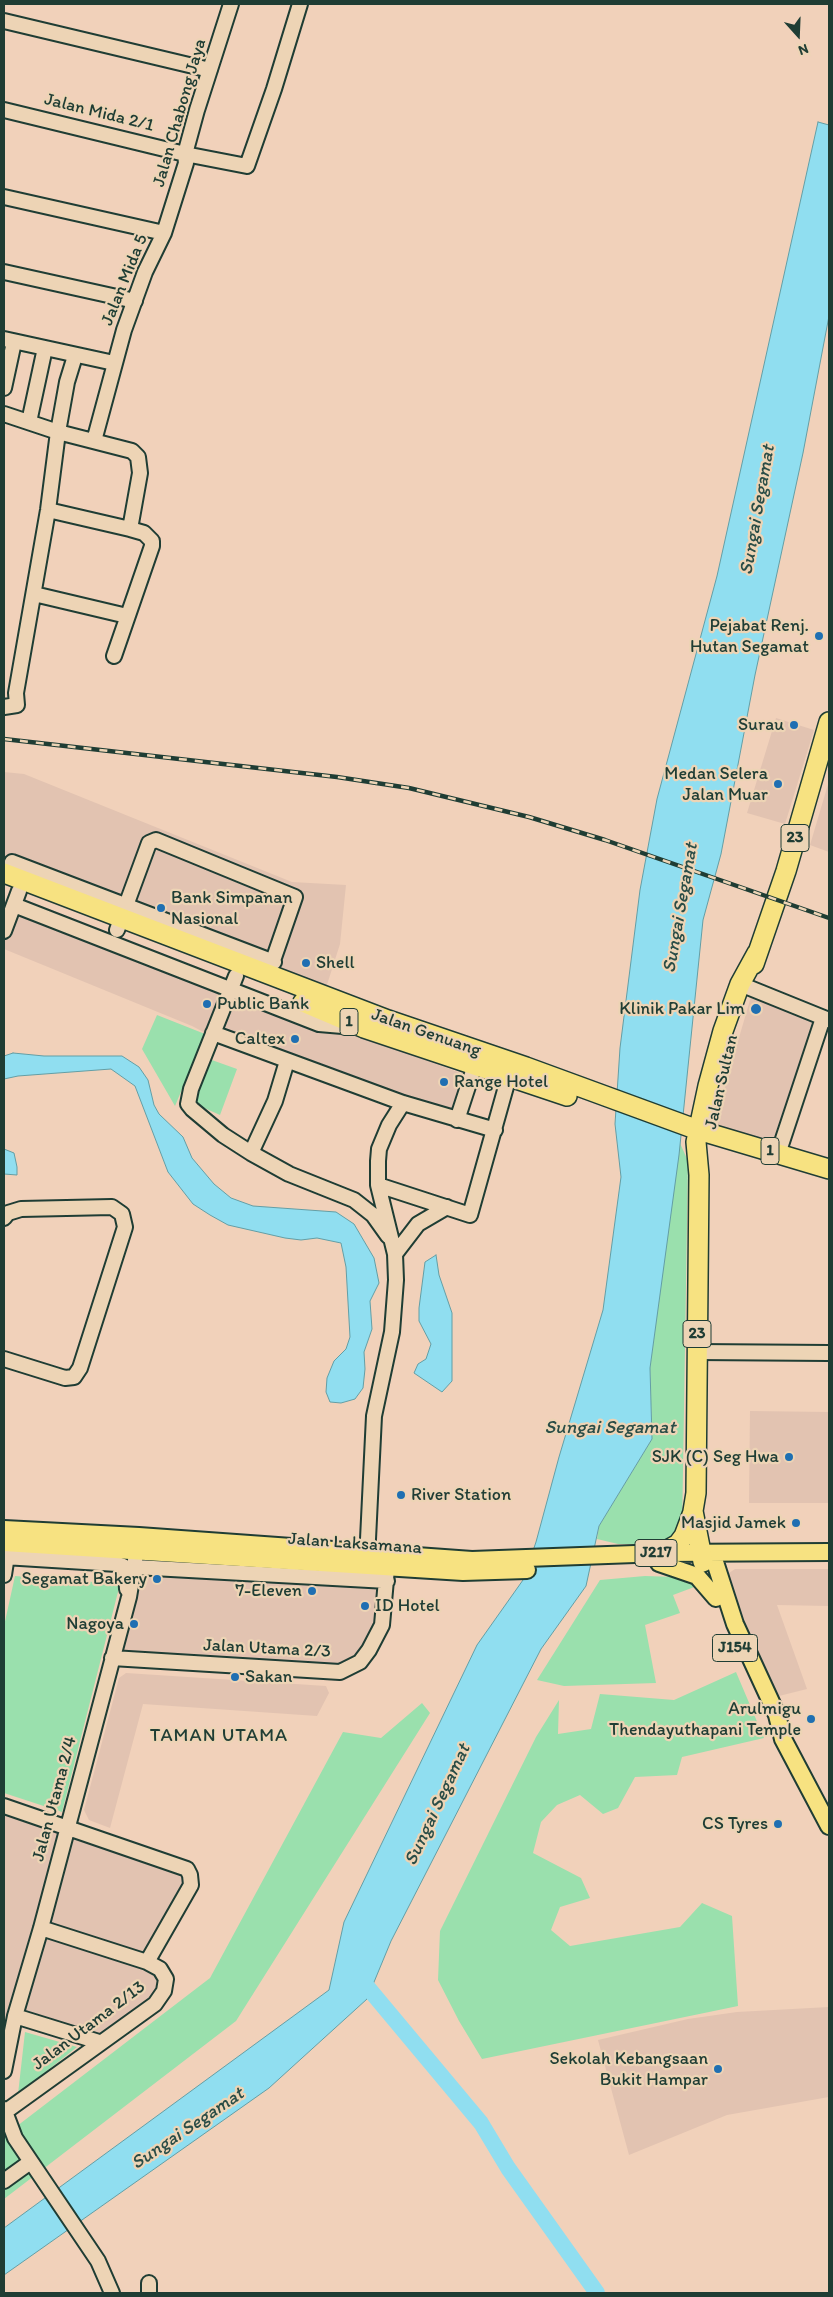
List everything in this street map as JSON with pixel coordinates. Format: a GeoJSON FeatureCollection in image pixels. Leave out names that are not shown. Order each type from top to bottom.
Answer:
{"type":"FeatureCollection","features":[{"type":"Feature","properties":{"kind":"highway","name":"Jalan Sultan"},"geometry":{"type":"LineString","coordinates":[[708,1557],[703,1509],[695,1502],[699,1175],[697,1136],[723,1031],[757,953],[786,871],[829,722]]}},
{"type":"Feature","properties":{"kind":"highway","name":"Jalan Genuang"},"geometry":{"type":"LineString","coordinates":[[10,886],[121,918],[271,969],[378,1028]]}},
{"type":"Feature","properties":{"kind":"highway","name":"Jalan Genuang"},"geometry":{"type":"LineString","coordinates":[[121,918],[233,982],[421,1040],[697,1136]]}},
{"type":"Feature","properties":{"kind":"highway","name":"Jalan Genuang"},"geometry":{"type":"LineString","coordinates":[[421,1040],[475,1065],[586,1096]]}},
{"type":"Feature","properties":{"kind":"highway","name":"1"},"geometry":{"type":"LineString","coordinates":[[697,1136],[778,1154],[829,1169]]}},
{"type":"Feature","properties":{"kind":"highway","name":"1"},"geometry":{"type":"LineString","coordinates":[[697,1136],[829,1181]]}},
{"type":"Feature","properties":{"kind":"highway"},"geometry":{"type":"LineString","coordinates":[[661,1558],[678,1544],[684,1536],[695,1502]]}},
{"type":"Feature","properties":{"kind":"main road","name":"Jalan Laksamana"},"geometry":{"type":"LineString","coordinates":[[6,1543],[138,1543],[387,1567],[491,1566],[708,1557]]}},
{"type":"Feature","properties":{"kind":"main road"},"geometry":{"type":"LineString","coordinates":[[708,1557],[829,1552]]}},
{"type":"Feature","properties":{"kind":"main road"},"geometry":{"type":"LineString","coordinates":[[708,1557],[829,1560]]}},
{"type":"Feature","properties":{"kind":"main road","name":"J154"},"geometry":{"type":"LineString","coordinates":[[708,1557],[716,1598],[729,1635],[754,1692],[769,1720],[779,1728]]}},
{"type":"Feature","properties":{"kind":"main road","name":"J154"},"geometry":{"type":"LineString","coordinates":[[708,1557],[735,1624],[777,1715],[779,1728],[829,1826]]}},
{"type":"Feature","properties":{"kind":"main road"},"geometry":{"type":"LineString","coordinates":[[661,1558],[697,1576],[716,1598]]}},
{"type":"Feature","properties":{"kind":"street","name":"Jalan Chabong Jaya"},"geometry":{"type":"LineString","coordinates":[[164,233],[186,164],[185,154],[231,4]]}},
{"type":"Feature","properties":{"kind":"street","name":"Jalan Mida 2/1"},"geometry":{"type":"LineString","coordinates":[[4,110],[185,154],[246,166],[274,89],[300,4]]}},
{"type":"Feature","properties":{"kind":"street"},"geometry":{"type":"LineString","coordinates":[[4,21],[210,70]]}},
{"type":"Feature","properties":{"kind":"street","name":"Jalan Mida 5"},"geometry":{"type":"LineString","coordinates":[[4,197],[164,233],[134,301],[114,364],[94,442]]}},
{"type":"Feature","properties":{"kind":"street"},"geometry":{"type":"LineString","coordinates":[[4,272],[134,301]]}},
{"type":"Feature","properties":{"kind":"street"},"geometry":{"type":"LineString","coordinates":[[4,388],[9,340],[114,364]]}},
{"type":"Feature","properties":{"kind":"street"},"geometry":{"type":"LineString","coordinates":[[29,422],[45,348]]}},
{"type":"Feature","properties":{"kind":"street"},"geometry":{"type":"LineString","coordinates":[[10,706],[16,693],[48,510],[58,432],[67,382],[75,356]]}},
{"type":"Feature","properties":{"kind":"street"},"geometry":{"type":"LineString","coordinates":[[4,414],[58,432],[132,451],[138,457],[140,473],[130,529]]}},
{"type":"Feature","properties":{"kind":"street"},"geometry":{"type":"LineString","coordinates":[[48,510],[130,529],[150,537],[152,546],[114,656]]}},
{"type":"Feature","properties":{"kind":"street"},"geometry":{"type":"LineString","coordinates":[[34,594],[127,616]]}},
{"type":"Feature","properties":{"kind":"street"},"geometry":{"type":"LineString","coordinates":[[4,931],[12,862],[121,918],[149,843],[156,840],[293,894],[296,901],[271,969]]}},
{"type":"Feature","properties":{"kind":"street"},"geometry":{"type":"LineString","coordinates":[[10,886],[233,982],[191,1089],[188,1104],[192,1110],[217,1130],[251,1153],[289,1174],[354,1200],[373,1215],[392,1248]]}},
{"type":"Feature","properties":{"kind":"street"},"geometry":{"type":"LineString","coordinates":[[744,986],[826,1019],[778,1154]]}},
{"type":"Feature","properties":{"kind":"street"},"geometry":{"type":"LineString","coordinates":[[213,1033],[403,1103],[495,1130]]}},
{"type":"Feature","properties":{"kind":"street"},"geometry":{"type":"LineString","coordinates":[[251,1153],[275,1102],[287,1061]]}},
{"type":"Feature","properties":{"kind":"street"},"geometry":{"type":"LineString","coordinates":[[458,1120],[475,1065]]}},
{"type":"Feature","properties":{"kind":"street"},"geometry":{"type":"LineString","coordinates":[[379,1189],[470,1215],[509,1076]]}},
{"type":"Feature","properties":{"kind":"street"},"geometry":{"type":"LineString","coordinates":[[135,1567],[366,1566],[374,1416],[395,1308],[392,1248],[388,1218],[379,1189],[379,1149],[389,1125],[403,1103]]}},
{"type":"Feature","properties":{"kind":"street"},"geometry":{"type":"LineString","coordinates":[[354,1200],[375,1199],[379,1189]]}},
{"type":"Feature","properties":{"kind":"street"},"geometry":{"type":"LineString","coordinates":[[4,1218],[8,1214],[21,1209],[112,1207],[122,1214],[125,1227],[80,1368],[74,1376],[65,1378],[4,1359]]}},
{"type":"Feature","properties":{"kind":"street"},"geometry":{"type":"LineString","coordinates":[[392,1248],[418,1224],[447,1207]]}},
{"type":"Feature","properties":{"kind":"street"},"geometry":{"type":"LineString","coordinates":[[697,1352],[829,1353]]}},
{"type":"Feature","properties":{"kind":"street"},"geometry":{"type":"LineString","coordinates":[[4,1575],[6,1543],[123,1566],[126,1572],[129,1597]]}},
{"type":"Feature","properties":{"kind":"street","name":"Jalan Utama 2/4"},"geometry":{"type":"LineString","coordinates":[[4,2071],[15,2016],[41,1928],[66,1828],[129,1597],[138,1543]]}},
{"type":"Feature","properties":{"kind":"street","name":"Jalan Utama 2/3"},"geometry":{"type":"LineString","coordinates":[[112,1658],[340,1672],[360,1662],[382,1625],[387,1567]]}},
{"type":"Feature","properties":{"kind":"street"},"geometry":{"type":"LineString","coordinates":[[4,1806],[187,1869],[190,1875],[191,1885],[147,1962],[41,1928]]}},
{"type":"Feature","properties":{"kind":"street","name":"Jalan Utama 2/13"},"geometry":{"type":"LineString","coordinates":[[5,2118],[99,2042],[155,2004],[164,1991],[166,1979],[160,1969],[147,1962]]}},
{"type":"Feature","properties":{"kind":"street"},"geometry":{"type":"LineString","coordinates":[[15,2016],[99,2042]]}},
{"type":"Feature","properties":{"kind":"street"},"geometry":{"type":"LineString","coordinates":[[5,2118],[32,2166],[98,2261],[112,2293]]}},
{"type":"Feature","properties":{"kind":"street"},"geometry":{"type":"LineString","coordinates":[[4,2181],[32,2166]]}},
{"type":"Feature","properties":{"kind":"shaded area"},"geometry":{"type":"Polygon","coordinates":[[[776,718],[814,730],[785,824],[747,813],[776,718]]]}},
{"type":"Feature","properties":{"kind":"shaded area"},"geometry":{"type":"Polygon","coordinates":[[[4,772],[24,774],[292,882],[346,885],[340,944],[325,991],[4,865],[4,772]]]}},
{"type":"Feature","properties":{"kind":"shaded area"},"geometry":{"type":"Polygon","coordinates":[[[829,781],[829,852],[810,845],[829,781]]]}},
{"type":"Feature","properties":{"kind":"shaded area"},"geometry":{"type":"Polygon","coordinates":[[[18,903],[322,1022],[474,1078],[459,1123],[215,1038],[192,1026],[4,949],[4,939],[18,903]]]}},
{"type":"Feature","properties":{"kind":"shaded area"},"geometry":{"type":"Polygon","coordinates":[[[752,993],[824,1022],[783,1149],[716,1130],[725,1086],[752,993]]]}},
{"type":"Feature","properties":{"kind":"shaded area","name":"SJK (C) Seg Hwa"},"geometry":{"type":"Polygon","coordinates":[[[750,1411],[829,1412],[829,1503],[749,1503],[750,1411]]]}},
{"type":"Feature","properties":{"kind":"shaded area"},"geometry":{"type":"Polygon","coordinates":[[[133,1564],[390,1578],[385,1625],[353,1671],[108,1661],[133,1564]]]}},
{"type":"Feature","properties":{"kind":"shaded area"},"geometry":{"type":"Polygon","coordinates":[[[735,1569],[829,1569],[829,1606],[777,1605],[807,1689],[779,1696],[761,1671],[726,1582],[729,1573],[735,1569]]]}},
{"type":"Feature","properties":{"kind":"shaded area"},"geometry":{"type":"Polygon","coordinates":[[[126,1673],[326,1686],[329,1693],[317,1716],[143,1704],[110,1828],[89,1820],[84,1810],[119,1678],[126,1673]]]}},
{"type":"Feature","properties":{"kind":"shaded area"},"geometry":{"type":"Polygon","coordinates":[[[4,1810],[194,1875],[152,1960],[168,1992],[97,2048],[11,2020],[4,2047],[4,1810]]]}},
{"type":"Feature","properties":{"kind":"shaded area","name":"Sekolah Kebangsaan Bukit Hampar"},"geometry":{"type":"Polygon","coordinates":[[[829,2007],[829,2097],[727,2115],[629,2155],[598,2040],[688,2019],[737,2012],[829,2007]]]}},
{"type":"Feature","properties":{"kind":"green space"},"geometry":{"type":"Polygon","coordinates":[[[157,1015],[205,1034],[175,1106],[142,1049],[157,1015]]]}},
{"type":"Feature","properties":{"kind":"green space"},"geometry":{"type":"Polygon","coordinates":[[[209,1059],[237,1069],[220,1115],[193,1103],[209,1059]]]}},
{"type":"Feature","properties":{"kind":"green space"},"geometry":{"type":"Polygon","coordinates":[[[679,1141],[688,1161],[682,1532],[661,1544],[618,1544],[597,1539],[599,1526],[652,1439],[650,1368],[679,1141]]]}},
{"type":"Feature","properties":{"kind":"green space"},"geometry":{"type":"Polygon","coordinates":[[[15,1576],[120,1584],[62,1812],[4,1793],[4,1626],[15,1576]]]}},
{"type":"Feature","properties":{"kind":"green space"},"geometry":{"type":"Polygon","coordinates":[[[645,1576],[676,1577],[697,1586],[673,1595],[680,1613],[645,1625],[656,1683],[564,1686],[537,1680],[600,1580],[645,1576]]]}},
{"type":"Feature","properties":{"kind":"green space"},"geometry":{"type":"Polygon","coordinates":[[[736,1672],[764,1738],[682,1757],[677,1775],[635,1777],[618,1808],[603,1814],[580,1795],[557,1805],[541,1822],[533,1853],[581,1878],[590,1898],[560,1907],[551,1930],[570,1946],[680,1927],[702,1903],[732,1916],[738,2006],[482,2059],[459,2021],[438,1980],[440,1931],[536,1737],[559,1700],[558,1734],[591,1729],[600,1694],[674,1700],[736,1672]]]}},
{"type":"Feature","properties":{"kind":"green space"},"geometry":{"type":"Polygon","coordinates":[[[422,1703],[430,1713],[236,2021],[4,2199],[4,2136],[210,1978],[343,1732],[381,1738],[422,1703]]]}},
{"type":"Feature","properties":{"kind":"green space"},"geometry":{"type":"Polygon","coordinates":[[[25,2032],[77,2047],[18,2094],[25,2032]]]}},
{"type":"Feature","properties":{"kind":"water","name":"Sungai Segamat"},"geometry":{"type":"Polygon","coordinates":[[[818,122],[829,125],[829,316],[803,453],[755,675],[721,854],[703,920],[679,1155],[650,1368],[652,1439],[599,1526],[586,1586],[541,1649],[391,1941],[367,1999],[269,2088],[4,2275],[4,2228],[329,1990],[344,1922],[477,1645],[523,1580],[536,1542],[603,1310],[621,1177],[615,1124],[620,1048],[640,890],[657,799],[717,576],[818,122]]]}},
{"type":"Feature","properties":{"kind":"water"},"geometry":{"type":"Polygon","coordinates":[[[13,1053],[44,1056],[122,1056],[139,1067],[148,1080],[154,1105],[159,1114],[183,1137],[192,1158],[214,1184],[231,1198],[253,1206],[336,1212],[354,1224],[374,1258],[379,1283],[370,1301],[372,1329],[364,1352],[363,1388],[355,1399],[341,1403],[330,1402],[326,1392],[327,1378],[334,1361],[346,1349],[350,1337],[346,1267],[341,1243],[317,1238],[301,1240],[285,1238],[228,1225],[210,1215],[193,1204],[168,1172],[135,1086],[111,1069],[18,1076],[4,1079],[4,1056],[13,1053]]]}},
{"type":"Feature","properties":{"kind":"water"},"geometry":{"type":"Polygon","coordinates":[[[4,1149],[14,1153],[17,1175],[4,1174],[4,1149]]]}},
{"type":"Feature","properties":{"kind":"water"},"geometry":{"type":"Polygon","coordinates":[[[436,1255],[439,1275],[452,1313],[452,1381],[442,1392],[414,1373],[418,1364],[426,1359],[431,1344],[419,1321],[419,1308],[425,1262],[436,1255]]]}},
{"type":"Feature","properties":{"kind":"waterway"},"geometry":{"type":"LineString","coordinates":[[359,1977],[481,2123],[508,2168],[597,2293]]}},
{"type":"Feature","properties":{"kind":"railway"},"geometry":{"type":"LineString","coordinates":[[4,739],[337,777],[409,788],[529,817],[605,840],[829,918]]}},
{"type":"Feature","properties":{"kind":"place","name":"Pejabat Renj. Hutan Segamat"},"geometry":{"type":"Point","coordinates":[819,636]}},
{"type":"Feature","properties":{"kind":"place","name":"Surau"},"geometry":{"type":"Point","coordinates":[794,725]}},
{"type":"Feature","properties":{"kind":"place","name":"Medan Selera Jalan Muar"},"geometry":{"type":"Point","coordinates":[778,784]}},
{"type":"Feature","properties":{"kind":"place","name":"Bank Simpanan Nasional"},"geometry":{"type":"Point","coordinates":[161,908]}},
{"type":"Feature","properties":{"kind":"place","name":"Shell"},"geometry":{"type":"Point","coordinates":[306,963]}},
{"type":"Feature","properties":{"kind":"place","name":"Public Bank"},"geometry":{"type":"Point","coordinates":[207,1004]}},
{"type":"Feature","properties":{"kind":"place","name":"Klinik Pakar Lim"},"geometry":{"type":"Point","coordinates":[756,1009]}},
{"type":"Feature","properties":{"kind":"place","name":"Caltex"},"geometry":{"type":"Point","coordinates":[295,1039]}},
{"type":"Feature","properties":{"kind":"place","name":"Range Hotel"},"geometry":{"type":"Point","coordinates":[444,1082]}},
{"type":"Feature","properties":{"kind":"place","name":"SJK (C) Seg Hwa"},"geometry":{"type":"Point","coordinates":[789,1457]}},
{"type":"Feature","properties":{"kind":"place","name":"River Station"},"geometry":{"type":"Point","coordinates":[401,1495]}},
{"type":"Feature","properties":{"kind":"place","name":"Masjid Jamek"},"geometry":{"type":"Point","coordinates":[796,1523]}},
{"type":"Feature","properties":{"kind":"place","name":"Segamat Bakery"},"geometry":{"type":"Point","coordinates":[157,1579]}},
{"type":"Feature","properties":{"kind":"place","name":"7-Eleven"},"geometry":{"type":"Point","coordinates":[312,1591]}},
{"type":"Feature","properties":{"kind":"place","name":"ID Hotel"},"geometry":{"type":"Point","coordinates":[365,1606]}},
{"type":"Feature","properties":{"kind":"place","name":"Nagoya"},"geometry":{"type":"Point","coordinates":[134,1624]}},
{"type":"Feature","properties":{"kind":"place","name":"Sakan"},"geometry":{"type":"Point","coordinates":[235,1677]}},
{"type":"Feature","properties":{"kind":"place","name":"Arulmigu Thendayuthapani Temple"},"geometry":{"type":"Point","coordinates":[811,1719]}},
{"type":"Feature","properties":{"kind":"place","name":"CS Tyres"},"geometry":{"type":"Point","coordinates":[778,1824]}},
{"type":"Feature","properties":{"kind":"place","name":"Sekolah Kebangsaan Bukit Hampar"},"geometry":{"type":"Point","coordinates":[718,2069]}},
{"type":"Feature","properties":{"kind":"district","name":"TAMAN UTAMA"},"geometry":{"type":"Point","coordinates":[219,1736]}}]}
